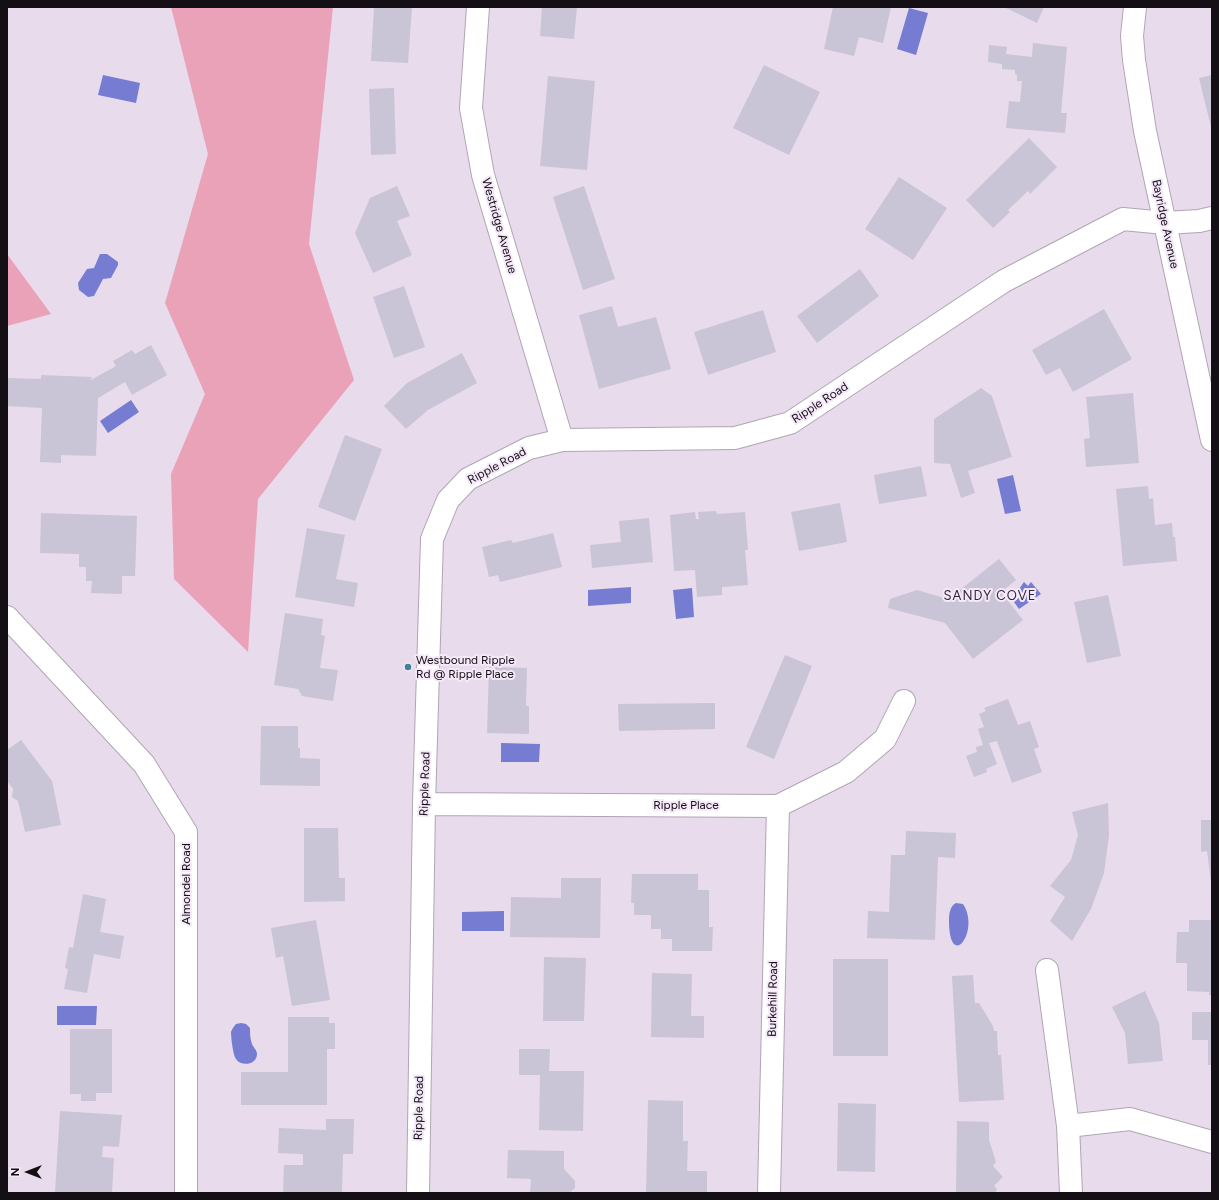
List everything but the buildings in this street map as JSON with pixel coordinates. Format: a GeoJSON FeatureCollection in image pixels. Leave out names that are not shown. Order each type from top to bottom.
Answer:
{"type":"FeatureCollection","features":[{"type":"Feature","properties":{"kind":"street","name":"Westridge Avenue"},"geometry":{"type":"LineString","coordinates":[[478,7],[471,108],[483,175],[562,440]]}},
{"type":"Feature","properties":{"kind":"street","name":"Bayridge Avenue"},"geometry":{"type":"LineString","coordinates":[[1135,7],[1132,36],[1134,60],[1145,131],[1212,440]]}},
{"type":"Feature","properties":{"kind":"street","name":"Ripple Road"},"geometry":{"type":"LineString","coordinates":[[418,1193],[424,804],[432,539],[448,500],[468,479],[529,448],[562,440],[735,438],[790,423],[1004,282],[1123,219],[1165,222],[1199,221],[1212,218]]}},
{"type":"Feature","properties":{"kind":"street","name":"Almondel Road"},"geometry":{"type":"LineString","coordinates":[[7,617],[144,764],[186,832],[186,1193]]}},
{"type":"Feature","properties":{"kind":"street","name":"Ripple Place"},"geometry":{"type":"LineString","coordinates":[[424,804],[778,806],[846,772],[884,739],[904,701]]}},
{"type":"Feature","properties":{"kind":"street","name":"Burkehill Road"},"geometry":{"type":"LineString","coordinates":[[769,1193],[778,806]]}},
{"type":"Feature","properties":{"kind":"street"},"geometry":{"type":"LineString","coordinates":[[1047,970],[1068,1126],[1071,1193]]}},
{"type":"Feature","properties":{"kind":"street"},"geometry":{"type":"LineString","coordinates":[[1068,1126],[1130,1119],[1212,1142]]}},
{"type":"Feature","properties":{"kind":"shaded area"},"geometry":{"type":"Polygon","coordinates":[[[171,7],[333,7],[309,244],[354,380],[258,499],[248,652],[174,579],[171,474],[205,394],[165,303],[208,154],[171,7]]]}},
{"type":"Feature","properties":{"kind":"shaded area"},"geometry":{"type":"Polygon","coordinates":[[[7,254],[51,314],[7,326],[7,254]]]}},
{"type":"Feature","properties":{"kind":"water"},"geometry":{"type":"Polygon","coordinates":[[[909,8],[928,13],[916,55],[897,49],[909,8]]]}},
{"type":"Feature","properties":{"kind":"water"},"geometry":{"type":"Polygon","coordinates":[[[103,75],[140,83],[136,103],[98,95],[103,75]]]}},
{"type":"Feature","properties":{"kind":"water"},"geometry":{"type":"Polygon","coordinates":[[[100,254],[107,254],[118,262],[118,265],[111,278],[103,279],[94,296],[88,297],[79,290],[78,283],[87,269],[94,268],[100,254]]]}},
{"type":"Feature","properties":{"kind":"water"},"geometry":{"type":"Polygon","coordinates":[[[131,400],[139,412],[108,433],[100,421],[131,400]]]}},
{"type":"Feature","properties":{"kind":"water"},"geometry":{"type":"Polygon","coordinates":[[[1013,475],[1021,511],[1005,514],[997,479],[1013,475]]]}},
{"type":"Feature","properties":{"kind":"water"},"geometry":{"type":"Polygon","coordinates":[[[1024,582],[1028,586],[1031,582],[1041,594],[1019,609],[1014,602],[1022,595],[1019,589],[1024,582]]]}},
{"type":"Feature","properties":{"kind":"water"},"geometry":{"type":"Polygon","coordinates":[[[631,587],[631,603],[588,606],[588,590],[631,587]]]}},
{"type":"Feature","properties":{"kind":"water"},"geometry":{"type":"Polygon","coordinates":[[[692,588],[694,617],[676,619],[673,590],[692,588]]]}},
{"type":"Feature","properties":{"kind":"water"},"geometry":{"type":"Polygon","coordinates":[[[501,743],[540,744],[539,762],[501,762],[501,743]]]}},
{"type":"Feature","properties":{"kind":"water"},"geometry":{"type":"Polygon","coordinates":[[[956,903],[963,904],[968,915],[966,935],[963,942],[958,945],[954,944],[950,936],[949,920],[951,908],[956,903]]]}},
{"type":"Feature","properties":{"kind":"water"},"geometry":{"type":"Polygon","coordinates":[[[504,911],[504,931],[462,931],[462,912],[504,911]]]}},
{"type":"Feature","properties":{"kind":"water"},"geometry":{"type":"Polygon","coordinates":[[[57,1006],[97,1006],[96,1025],[57,1025],[57,1006]]]}},
{"type":"Feature","properties":{"kind":"water"},"geometry":{"type":"Polygon","coordinates":[[[236,1024],[246,1024],[250,1028],[251,1042],[257,1053],[254,1061],[248,1064],[238,1062],[233,1050],[231,1032],[236,1024]]]}},
{"type":"Feature","properties":{"kind":"place","name":"Westbound Ripple Rd @ Ripple Place"},"geometry":{"type":"Point","coordinates":[408,667]}},
{"type":"Feature","properties":{"kind":"district","name":"SANDY COVE"},"geometry":{"type":"Point","coordinates":[990,596]}}]}
